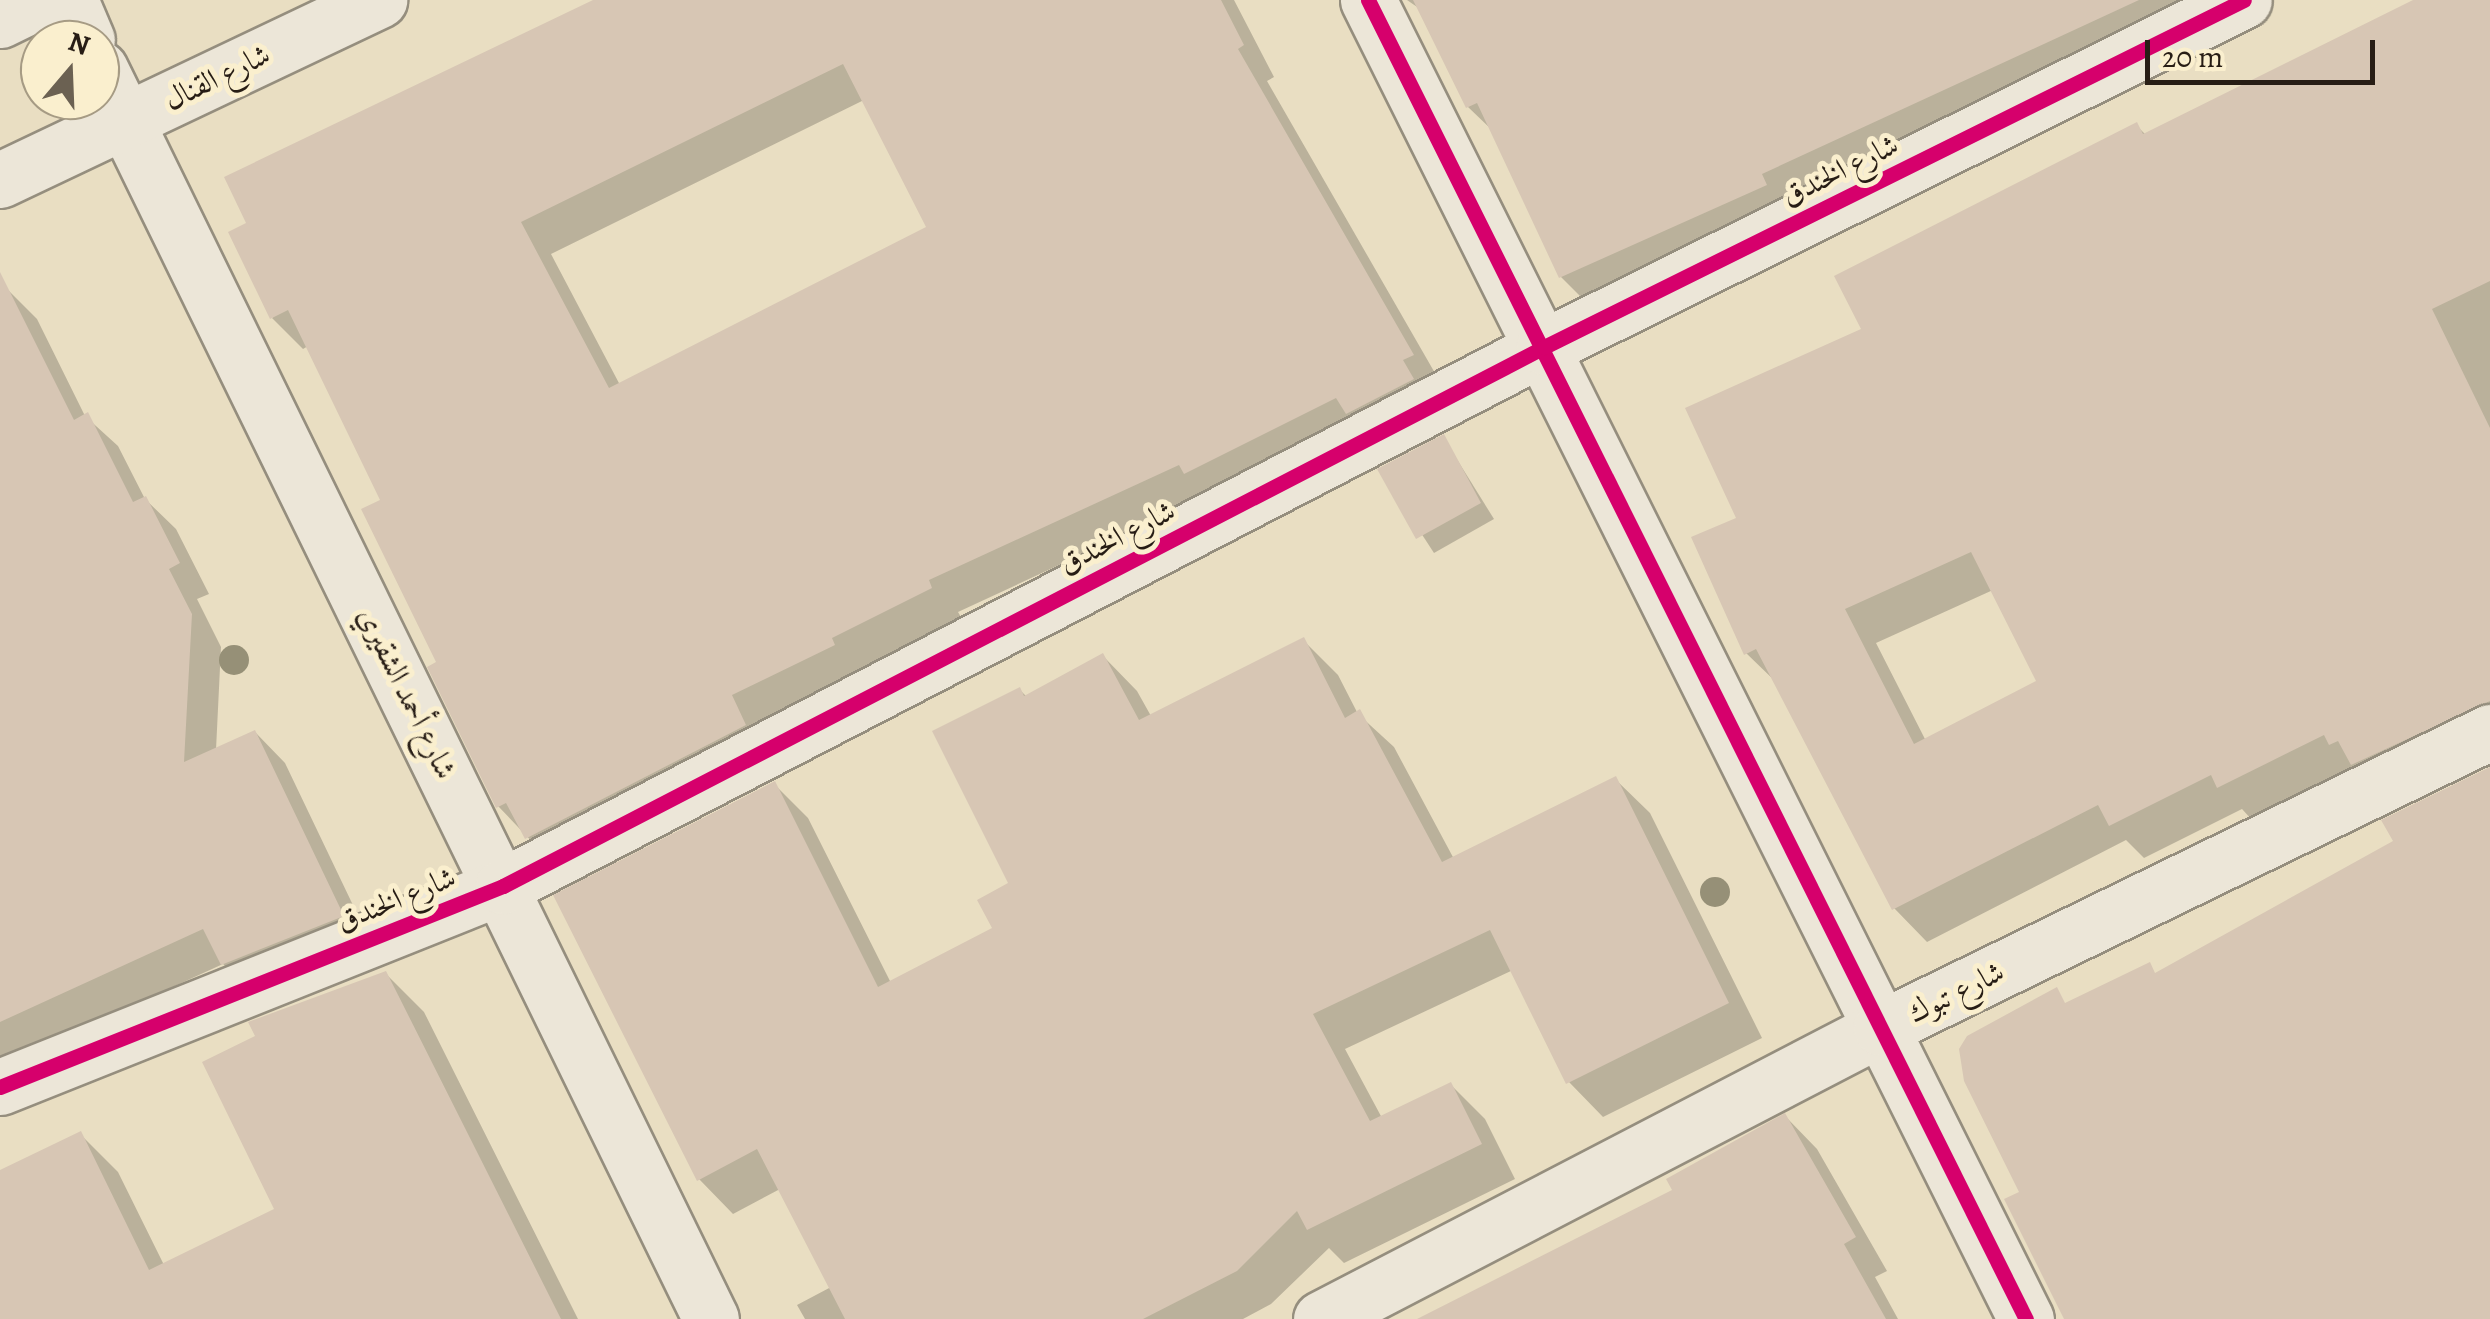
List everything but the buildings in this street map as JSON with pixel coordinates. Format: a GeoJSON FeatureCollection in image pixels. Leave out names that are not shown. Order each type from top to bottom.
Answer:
{"type":"FeatureCollection","features":[{"type":"Feature","properties":{"kind":"street"},"geometry":{"type":"LineString","coordinates":[[0,20],[41,0]]}},
{"type":"Feature","properties":{"kind":"street","name":"شارع القنال"},"geometry":{"type":"LineString","coordinates":[[0,180],[379,0]]}},
{"type":"Feature","properties":{"kind":"street"},"geometry":{"type":"LineString","coordinates":[[1368,0],[2026,1319]]}},
{"type":"Feature","properties":{"kind":"street","name":"شارع الخندق"},"geometry":{"type":"LineString","coordinates":[[0,1087],[502,886],[1544,348],[2244,0]]}},
{"type":"Feature","properties":{"kind":"street","name":"شارع أحمد الشقيري"},"geometry":{"type":"LineString","coordinates":[[120,115],[712,1319]]}},
{"type":"Feature","properties":{"kind":"street","name":"شارع تبوك"},"geometry":{"type":"LineString","coordinates":[[1321,1319],[1881,1028],[2490,732]]}},
{"type":"Feature","properties":{"kind":"cycle path"},"geometry":{"type":"LineString","coordinates":[[1368,0],[2026,1319]]}},
{"type":"Feature","properties":{"kind":"cycle path"},"geometry":{"type":"LineString","coordinates":[[0,1087],[503,886],[1544,347],[2244,0]]}}]}
